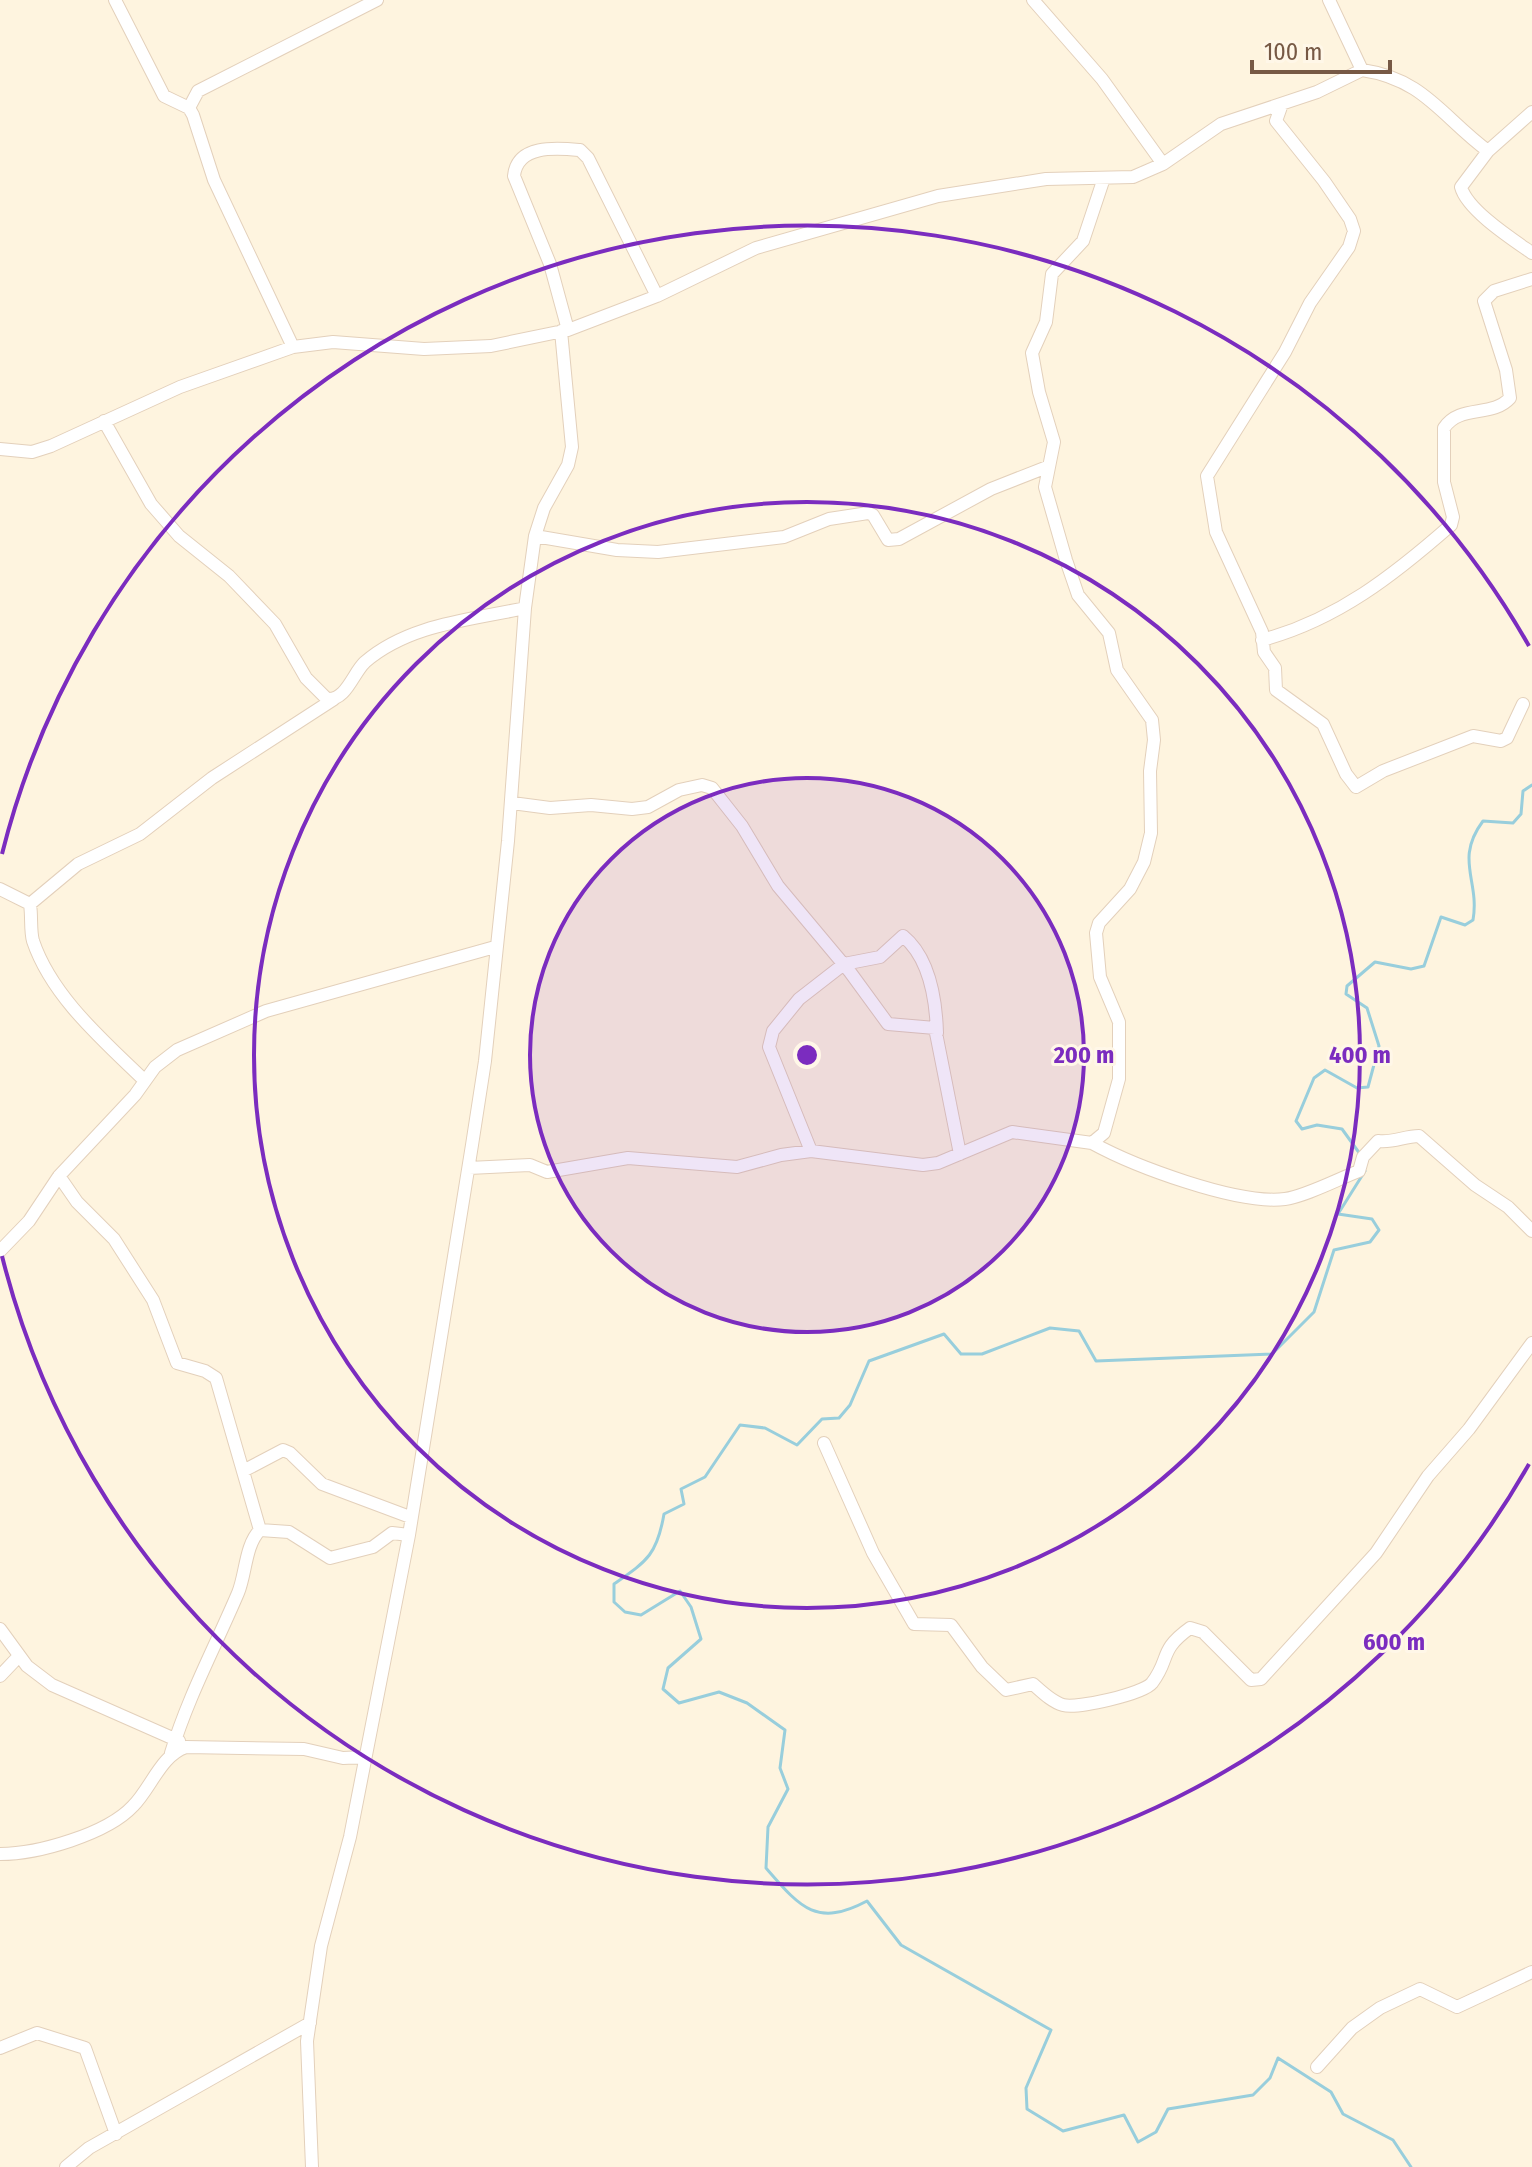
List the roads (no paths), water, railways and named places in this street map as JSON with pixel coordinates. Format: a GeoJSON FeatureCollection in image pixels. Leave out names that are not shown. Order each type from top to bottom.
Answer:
{"type":"FeatureCollection","features":[{"type":"Feature","properties":{"kind":"street"},"geometry":{"type":"LineString","coordinates":[[115,0],[164,96],[189,108]]}},
{"type":"Feature","properties":{"kind":"street"},"geometry":{"type":"LineString","coordinates":[[293,347],[214,180],[189,108],[193,95],[208,85],[377,0]]}},
{"type":"Feature","properties":{"kind":"street"},"geometry":{"type":"LineString","coordinates":[[1033,0],[1102,79],[1163,164]]}},
{"type":"Feature","properties":{"kind":"street"},"geometry":{"type":"LineString","coordinates":[[1329,0],[1362,70]]}},
{"type":"Feature","properties":{"kind":"street"},"geometry":{"type":"LineString","coordinates":[[4,453],[32,452],[51,446],[180,387],[293,347],[357,343],[466,349],[564,330],[657,296],[756,248],[938,196],[1046,179],[1133,177],[1163,164],[1221,124],[1317,92],[1362,70],[1403,82],[1431,97],[1488,151]]}},
{"type":"Feature","properties":{"kind":"street"},"geometry":{"type":"LineString","coordinates":[[1282,104],[1276,121],[1324,181],[1350,219],[1354,231],[1349,247],[1310,303],[1285,352],[1207,476],[1216,532],[1237,573],[1264,652],[1275,668],[1276,690],[1323,724],[1346,774],[1356,787],[1383,771],[1473,736],[1501,741],[1507,738],[1523,704]]}},
{"type":"Feature","properties":{"kind":"street"},"geometry":{"type":"LineString","coordinates":[[1532,112],[1488,151],[1461,187],[1464,196],[1505,234],[1532,253]]}},
{"type":"Feature","properties":{"kind":"street"},"geometry":{"type":"LineString","coordinates":[[312,2167],[308,2112],[310,2023],[321,1946],[350,1837],[409,1535],[469,1168],[485,1061],[512,803],[512,760],[525,608],[535,536],[544,508],[568,465],[572,447],[564,330],[550,264],[514,176],[517,163],[545,148],[580,150],[588,158],[657,296]]}},
{"type":"Feature","properties":{"kind":"street"},"geometry":{"type":"LineString","coordinates":[[1092,1143],[1104,1133],[1119,1079],[1118,1015],[1100,977],[1096,933],[1099,923],[1130,889],[1144,862],[1151,833],[1150,771],[1154,740],[1152,720],[1117,670],[1109,633],[1078,595],[1045,487],[1054,442],[1039,392],[1032,353],[1046,322],[1052,274],[1083,241],[1104,178]]}},
{"type":"Feature","properties":{"kind":"street"},"geometry":{"type":"LineString","coordinates":[[1262,640],[1300,630],[1329,616],[1397,572],[1451,525],[1444,482],[1444,428],[1458,414],[1492,409],[1504,405],[1510,398],[1506,370],[1484,301],[1494,291],[1532,279]]}},
{"type":"Feature","properties":{"kind":"street"},"geometry":{"type":"LineString","coordinates":[[104,421],[151,504],[179,536],[229,576],[269,617],[283,633],[306,678],[327,699],[334,699]]}},
{"type":"Feature","properties":{"kind":"street"},"geometry":{"type":"LineString","coordinates":[[535,536],[617,550],[658,552],[784,537],[829,519],[868,513],[873,515],[882,535],[888,540],[899,539],[991,489],[1047,467]]}},
{"type":"Feature","properties":{"kind":"street"},"geometry":{"type":"LineString","coordinates":[[30,904],[70,870],[140,834],[212,778],[334,699],[365,662],[423,630],[525,608]]}},
{"type":"Feature","properties":{"kind":"street"},"geometry":{"type":"LineString","coordinates":[[512,803],[550,808],[609,805],[632,809],[648,807],[679,790],[702,785],[712,788],[742,826],[778,886],[844,964],[888,1024],[907,1028],[932,1026],[937,1033]]}},
{"type":"Feature","properties":{"kind":"street"},"geometry":{"type":"LineString","coordinates":[[0,889],[30,904]]}},
{"type":"Feature","properties":{"kind":"street"},"geometry":{"type":"LineString","coordinates":[[30,904],[32,937],[45,965],[95,1032],[145,1081]]}},
{"type":"Feature","properties":{"kind":"street"},"geometry":{"type":"LineString","coordinates":[[811,1151],[772,1058],[769,1039],[799,999],[844,964],[880,957],[903,936],[912,943],[925,967],[937,1008],[937,1033],[960,1154]]}},
{"type":"Feature","properties":{"kind":"street"},"geometry":{"type":"LineString","coordinates":[[0,1251],[29,1221],[59,1176],[164,1059],[187,1044],[266,1011],[495,947]]}},
{"type":"Feature","properties":{"kind":"street"},"geometry":{"type":"LineString","coordinates":[[469,1168],[530,1165],[547,1172],[628,1158],[737,1167],[781,1155],[811,1151],[923,1165],[960,1154],[1012,1132],[1092,1143],[1115,1156],[1206,1187],[1265,1200],[1287,1199],[1359,1171],[1363,1157],[1378,1141],[1395,1143],[1410,1136],[1419,1136],[1475,1185],[1508,1207],[1532,1231]]}},
{"type":"Feature","properties":{"kind":"street"},"geometry":{"type":"LineString","coordinates":[[0,1854],[25,1852],[79,1837],[124,1815],[151,1785],[181,1743],[190,1694],[239,1591],[253,1541],[260,1530],[216,1378],[205,1371],[177,1363],[171,1354],[165,1324],[153,1300],[114,1239],[77,1202],[59,1176]]}},
{"type":"Feature","properties":{"kind":"street"},"geometry":{"type":"LineString","coordinates":[[824,1443],[873,1553],[914,1624],[951,1625],[982,1667],[1006,1690],[1033,1684],[1057,1703],[1078,1706],[1144,1691],[1152,1683],[1166,1649],[1190,1628],[1203,1632],[1251,1680],[1261,1679],[1376,1553],[1428,1476],[1469,1429],[1532,1343]]}},
{"type":"Feature","properties":{"kind":"street"},"geometry":{"type":"LineString","coordinates":[[243,1471],[283,1450],[322,1484],[362,1502],[410,1517]]}},
{"type":"Feature","properties":{"kind":"street"},"geometry":{"type":"LineString","coordinates":[[260,1530],[289,1532],[330,1558],[373,1547],[392,1533],[409,1535]]}},
{"type":"Feature","properties":{"kind":"street"},"geometry":{"type":"LineString","coordinates":[[0,1629],[34,1672],[60,1690],[181,1743],[304,1749],[343,1758],[364,1757]]}},
{"type":"Feature","properties":{"kind":"street"},"geometry":{"type":"LineString","coordinates":[[0,1676],[19,1656]]}},
{"type":"Feature","properties":{"kind":"street"},"geometry":{"type":"LineString","coordinates":[[1317,2067],[1352,2028],[1380,2008],[1420,1989],[1457,2007],[1532,1972]]}},
{"type":"Feature","properties":{"kind":"street"},"geometry":{"type":"LineString","coordinates":[[66,2167],[116,2134],[310,2023]]}},
{"type":"Feature","properties":{"kind":"street"},"geometry":{"type":"LineString","coordinates":[[0,2048],[37,2033],[85,2048],[116,2134]]}},
{"type":"Feature","properties":{"kind":"waterway"},"geometry":{"type":"LineString","coordinates":[[1360,1154],[1342,1129],[1317,1125],[1302,1129],[1296,1121],[1314,1078],[1325,1070],[1357,1088],[1368,1087],[1379,1046],[1367,1008],[1346,994],[1347,986],[1375,962],[1411,969],[1424,966],[1441,917],[1465,925],[1473,920],[1469,859],[1475,835],[1483,821],[1513,823],[1521,814],[1523,791],[1532,785]]}},
{"type":"Feature","properties":{"kind":"waterway"},"geometry":{"type":"LineString","coordinates":[[1365,1171],[1338,1214],[1372,1219],[1379,1230],[1370,1242],[1334,1250],[1314,1312],[1272,1354],[1096,1361],[1079,1331],[1050,1328],[982,1354],[961,1354],[944,1334],[869,1361],[850,1405],[839,1418],[822,1419],[797,1445],[765,1428],[740,1425],[705,1477],[681,1489],[684,1504],[664,1514],[658,1539],[649,1556],[614,1584],[614,1602],[625,1612],[641,1615],[680,1591],[691,1607],[701,1639],[668,1668],[663,1689],[679,1703],[719,1692],[747,1703],[785,1730],[780,1768],[788,1789],[768,1827],[766,1868],[799,1903],[822,1913],[834,1913],[867,1901],[901,1945],[1051,2030],[1026,2088],[1027,2109],[1063,2131],[1124,2115],[1138,2142],[1156,2132],[1168,2109],[1253,2095],[1270,2078],[1278,2058],[1331,2092],[1343,2114],[1393,2140],[1411,2167]]}}]}
